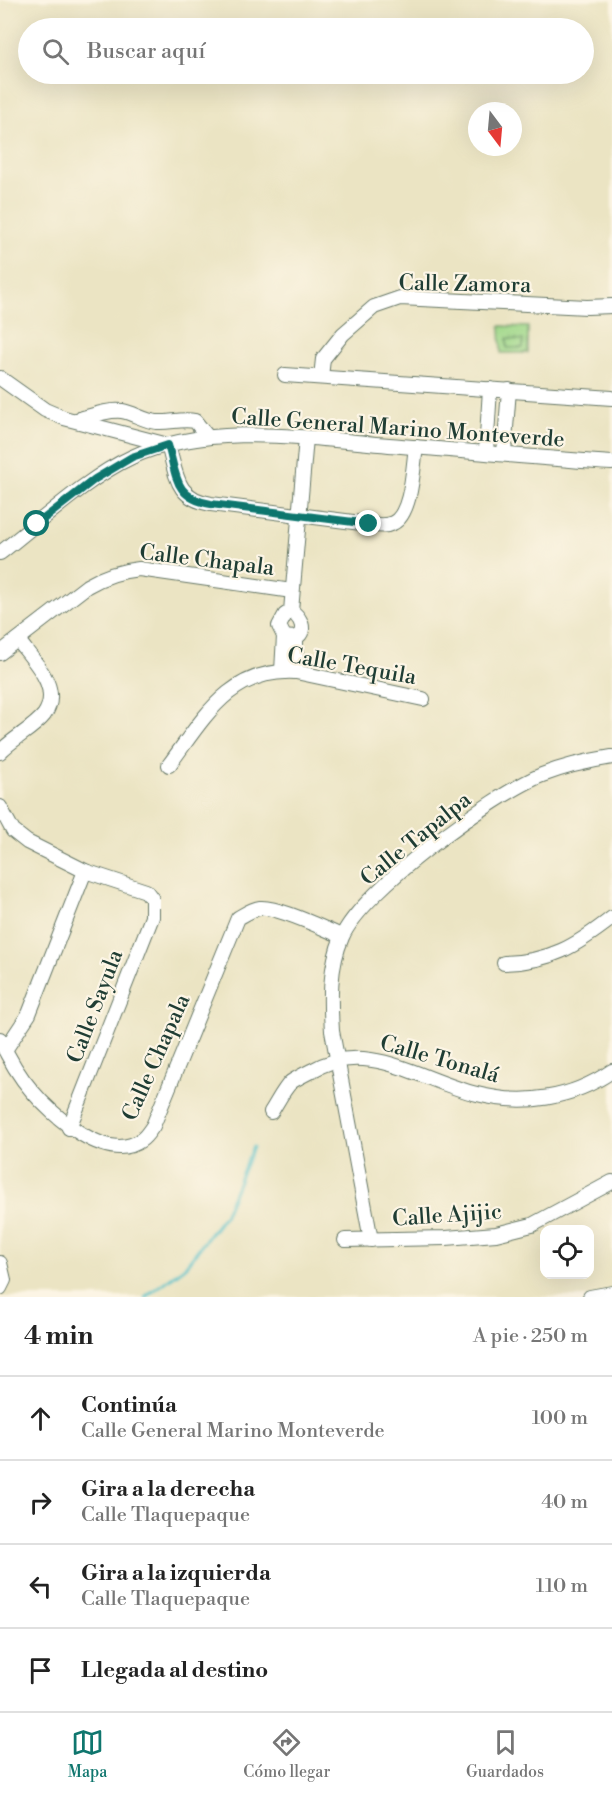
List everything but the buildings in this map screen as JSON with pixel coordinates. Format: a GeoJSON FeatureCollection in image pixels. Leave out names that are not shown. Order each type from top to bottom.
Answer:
{"type":"FeatureCollection","features":[{"type":"Feature","properties":{"kind":"street","name":"Calle Zamora"},"geometry":{"type":"LineString","coordinates":[[321,377],[323,359],[343,334],[374,307],[400,298],[587,307],[612,306]]}},
{"type":"Feature","properties":{"kind":"street"},"geometry":{"type":"LineString","coordinates":[[285,375],[612,398]]}},
{"type":"Feature","properties":{"kind":"street"},"geometry":{"type":"LineString","coordinates":[[0,378],[45,410],[75,421],[168,445],[184,494],[191,499],[211,504],[384,525],[394,523],[403,514],[407,503],[416,447]]}},
{"type":"Feature","properties":{"kind":"street"},"geometry":{"type":"LineString","coordinates":[[486,452],[490,389]]}},
{"type":"Feature","properties":{"kind":"street"},"geometry":{"type":"LineString","coordinates":[[504,453],[509,390]]}},
{"type":"Feature","properties":{"kind":"street"},"geometry":{"type":"LineString","coordinates":[[75,421],[121,411],[153,421],[195,421],[207,436]]}},
{"type":"Feature","properties":{"kind":"street","name":"Calle General Marino Monteverde"},"geometry":{"type":"LineString","coordinates":[[0,554],[95,479],[132,457],[168,445],[207,436],[306,438],[504,453],[612,464]]}},
{"type":"Feature","properties":{"kind":"street"},"geometry":{"type":"LineString","coordinates":[[291,611],[306,438]]}},
{"type":"Feature","properties":{"kind":"street","name":"Calle Chapala"},"geometry":{"type":"LineString","coordinates":[[0,653],[87,586],[121,571],[139,569],[292,591]]}},
{"type":"Feature","properties":{"kind":"street"},"geometry":{"type":"LineString","coordinates":[[290,637],[301,633],[303,627],[302,621],[291,611]]}},
{"type":"Feature","properties":{"kind":"street"},"geometry":{"type":"LineString","coordinates":[[291,611],[285,615],[279,626],[290,637],[296,672]]}},
{"type":"Feature","properties":{"kind":"street"},"geometry":{"type":"LineString","coordinates":[[282,671],[290,637]]}},
{"type":"Feature","properties":{"kind":"street"},"geometry":{"type":"LineString","coordinates":[[0,752],[44,715],[51,696],[43,675],[18,640]]}},
{"type":"Feature","properties":{"kind":"street","name":"Calle Tequila"},"geometry":{"type":"LineString","coordinates":[[169,765],[205,716],[233,688],[258,675],[282,671],[296,672],[423,699]]}},
{"type":"Feature","properties":{"kind":"street","name":"Calle Tapalpa"},"geometry":{"type":"LineString","coordinates":[[371,1240],[337,1060],[330,1006],[333,968],[342,936],[359,912],[383,887],[466,820],[539,776],[576,763],[612,757]]}},
{"type":"Feature","properties":{"kind":"street"},"geometry":{"type":"LineString","coordinates":[[0,807],[13,831],[27,842],[85,872],[29,1014],[2,1045]]}},
{"type":"Feature","properties":{"kind":"street","name":"Calle Sayula"},"geometry":{"type":"LineString","coordinates":[[69,1128],[152,916],[153,899],[146,891],[85,872]]}},
{"type":"Feature","properties":{"kind":"street","name":"Calle Chapala"},"geometry":{"type":"LineString","coordinates":[[2,1045],[31,1090],[69,1128],[108,1145],[124,1146],[141,1140],[153,1125],[238,918],[260,908],[273,910],[342,936]]}},
{"type":"Feature","properties":{"kind":"street"},"geometry":{"type":"LineString","coordinates":[[504,963],[526,963],[557,954],[582,940],[612,918]]}},
{"type":"Feature","properties":{"kind":"street","name":"Calle Tonalá"},"geometry":{"type":"LineString","coordinates":[[271,1112],[291,1082],[315,1068],[337,1060],[362,1058],[392,1064],[476,1094],[513,1100],[548,1099],[575,1090],[612,1071]]}},
{"type":"Feature","properties":{"kind":"street","name":"Calle Ajijic"},"geometry":{"type":"LineString","coordinates":[[345,1240],[446,1238],[505,1232],[532,1226],[612,1182]]}},
{"type":"Feature","properties":{"kind":"street"},"geometry":{"type":"LineString","coordinates":[[0,1288],[4,1280],[1,1266]]}},
{"type":"Feature","properties":{"kind":"street"},"geometry":{"type":"LineString","coordinates":[[590,1297],[612,1293]]}},
{"type":"Feature","properties":{"kind":"green space"},"geometry":{"type":"Polygon","coordinates":[[[500,326],[528,327],[528,353],[501,353],[500,326]]]}},
{"type":"Feature","properties":{"kind":"green space"},"geometry":{"type":"Polygon","coordinates":[[[507,339],[523,340],[523,348],[507,348],[507,339]]]}},
{"type":"Feature","properties":{"kind":"waterway"},"geometry":{"type":"LineString","coordinates":[[145,1297],[184,1268],[224,1216],[253,1147]]}},
{"type":"Feature","properties":{"kind":"route"},"geometry":{"type":"LineString","coordinates":[[37,524],[95,479],[132,457],[168,445],[184,494],[201,503],[369,524]]}}]}
